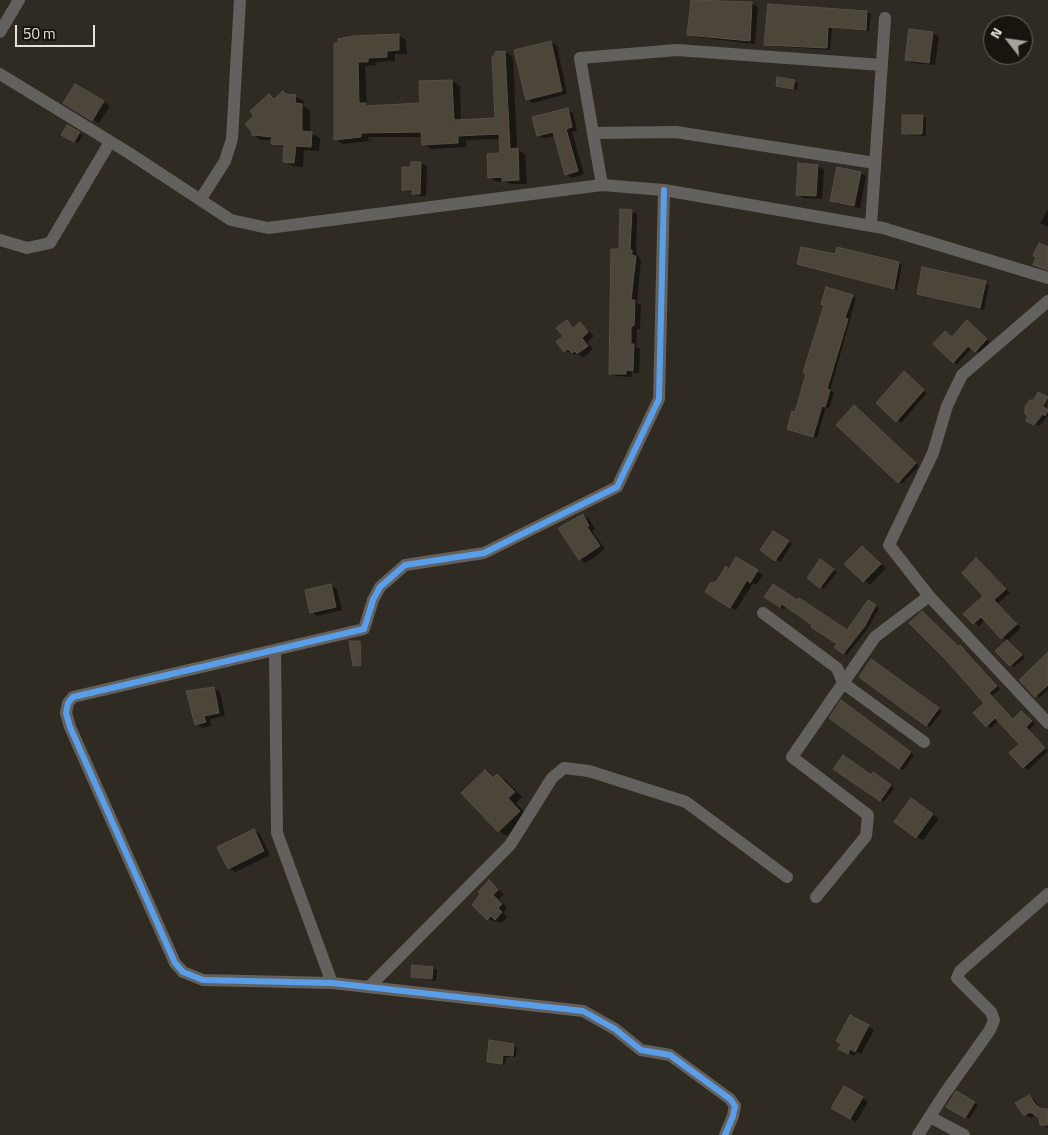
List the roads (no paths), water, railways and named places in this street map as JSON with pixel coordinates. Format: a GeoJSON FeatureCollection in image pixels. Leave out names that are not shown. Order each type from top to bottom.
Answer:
{"type":"FeatureCollection","features":[{"type":"Feature","properties":{"kind":"street"},"geometry":{"type":"LineString","coordinates":[[0,32],[19,0]]}},
{"type":"Feature","properties":{"kind":"street"},"geometry":{"type":"LineString","coordinates":[[200,200],[225,161],[232,140],[240,0]]}},
{"type":"Feature","properties":{"kind":"street"},"geometry":{"type":"LineString","coordinates":[[871,225],[885,18]]}},
{"type":"Feature","properties":{"kind":"street"},"geometry":{"type":"LineString","coordinates":[[602,185],[580,58],[678,50],[882,65]]}},
{"type":"Feature","properties":{"kind":"street"},"geometry":{"type":"LineString","coordinates":[[0,74],[231,220],[268,228],[602,185],[664,190],[871,225],[1048,278]]}},
{"type":"Feature","properties":{"kind":"street"},"geometry":{"type":"LineString","coordinates":[[593,133],[676,132],[875,164]]}},
{"type":"Feature","properties":{"kind":"street"},"geometry":{"type":"LineString","coordinates":[[0,240],[27,248],[50,243],[110,142]]}},
{"type":"Feature","properties":{"kind":"street"},"geometry":{"type":"LineString","coordinates":[[664,190],[659,399],[617,487],[484,553],[405,565],[380,587],[373,600],[364,629],[73,698],[68,703],[66,713],[70,727],[175,963],[182,972],[203,980],[332,983],[583,1011],[615,1029],[641,1050],[670,1055],[730,1098],[734,1111],[725,1135]]}},
{"type":"Feature","properties":{"kind":"street"},"geometry":{"type":"LineString","coordinates":[[1048,302],[962,375],[947,406],[933,454],[889,545],[929,596],[1048,723]]}},
{"type":"Feature","properties":{"kind":"street"},"geometry":{"type":"LineString","coordinates":[[816,897],[866,836],[868,815],[792,757],[875,637],[929,596]]}},
{"type":"Feature","properties":{"kind":"street"},"geometry":{"type":"LineString","coordinates":[[763,613],[837,668],[844,682],[924,742]]}},
{"type":"Feature","properties":{"kind":"street"},"geometry":{"type":"LineString","coordinates":[[275,650],[277,833],[332,983]]}},
{"type":"Feature","properties":{"kind":"street"},"geometry":{"type":"LineString","coordinates":[[369,987],[510,845],[552,778],[564,768],[589,771],[686,802],[787,878]]}},
{"type":"Feature","properties":{"kind":"street"},"geometry":{"type":"LineString","coordinates":[[918,1135],[990,1030],[994,1020],[991,1012],[957,978],[960,972],[1048,894]]}},
{"type":"Feature","properties":{"kind":"street"},"geometry":{"type":"LineString","coordinates":[[930,1116],[964,1135]]}}]}
